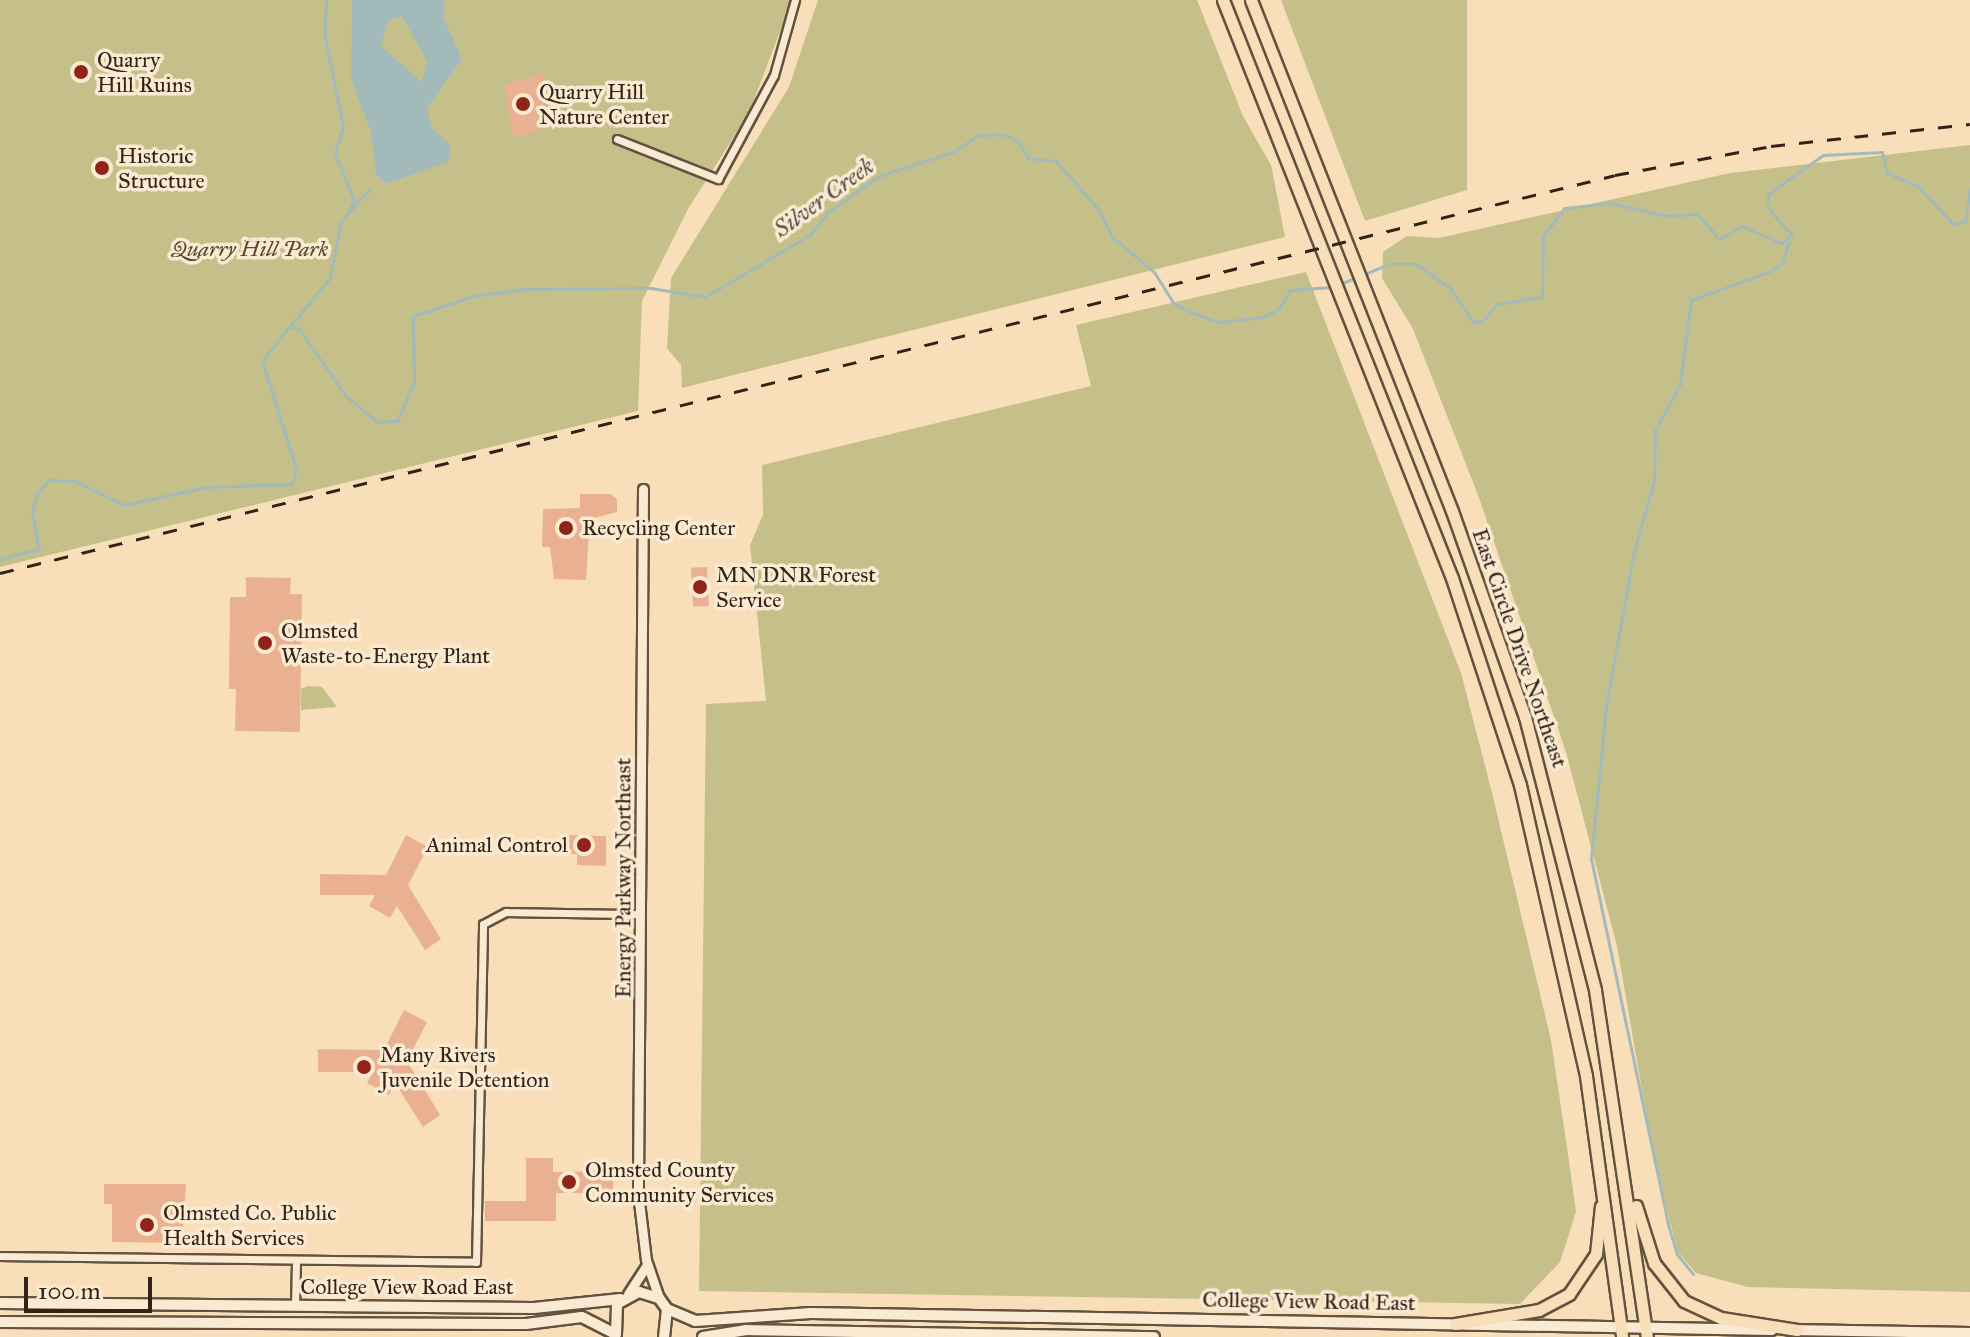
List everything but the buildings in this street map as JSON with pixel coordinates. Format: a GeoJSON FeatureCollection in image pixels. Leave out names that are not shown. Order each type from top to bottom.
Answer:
{"type":"FeatureCollection","features":[{"type":"Feature","properties":{"kind":"main road","name":"East Circle Drive Northeast"},"geometry":{"type":"LineString","coordinates":[[1223,0],[1452,578],[1503,730],[1551,909],[1598,1146],[1622,1332]]}},
{"type":"Feature","properties":{"kind":"main road","name":"East Circle Drive Northeast"},"geometry":{"type":"LineString","coordinates":[[1251,0],[1473,566],[1528,729],[1577,909],[1626,1171],[1646,1333]]}},
{"type":"Feature","properties":{"kind":"main road"},"geometry":{"type":"LineString","coordinates":[[1455,1324],[1539,1310],[1582,1281],[1599,1238],[1598,1146]]}},
{"type":"Feature","properties":{"kind":"main road"},"geometry":{"type":"LineString","coordinates":[[1626,1171],[1654,1263],[1674,1294],[1714,1316],[1797,1330]]}},
{"type":"Feature","properties":{"kind":"main road"},"geometry":{"type":"LineString","coordinates":[[617,1336],[612,1316],[625,1297]]}},
{"type":"Feature","properties":{"kind":"main road","name":"College View Road East"},"geometry":{"type":"LineString","coordinates":[[0,1303],[534,1308],[625,1297],[659,1298]]}},
{"type":"Feature","properties":{"kind":"main road"},"geometry":{"type":"LineString","coordinates":[[659,1298],[667,1309],[664,1337]]}},
{"type":"Feature","properties":{"kind":"main road","name":"College View Road East"},"geometry":{"type":"LineString","coordinates":[[667,1309],[695,1321],[825,1313],[1455,1324],[1646,1333],[1797,1330],[1970,1333]]}},
{"type":"Feature","properties":{"kind":"main road","name":"College View Road East"},"geometry":{"type":"LineString","coordinates":[[0,1322],[512,1324],[582,1317],[617,1336]]}},
{"type":"Feature","properties":{"kind":"main road"},"geometry":{"type":"LineString","coordinates":[[703,1337],[746,1330],[1154,1337]]}},
{"type":"Feature","properties":{"kind":"main road","name":"College View Road East"},"geometry":{"type":"LineString","coordinates":[[1914,1337],[1954,1333]]}},
{"type":"Feature","properties":{"kind":"street"},"geometry":{"type":"LineString","coordinates":[[617,139],[718,179],[774,75],[795,0]]}},
{"type":"Feature","properties":{"kind":"street","name":"Energy Parkway Northeast"},"geometry":{"type":"LineString","coordinates":[[643,489],[638,1193],[647,1265],[659,1298]]}},
{"type":"Feature","properties":{"kind":"street"},"geometry":{"type":"LineString","coordinates":[[0,1256],[476,1262],[483,924],[506,912],[640,914]]}},
{"type":"Feature","properties":{"kind":"street"},"geometry":{"type":"LineString","coordinates":[[295,1306],[296,1261]]}},
{"type":"Feature","properties":{"kind":"street"},"geometry":{"type":"LineString","coordinates":[[625,1297],[647,1265]]}},
{"type":"Feature","properties":{"kind":"green space","name":"Quarry Hill Park"},"geometry":{"type":"Polygon","coordinates":[[[0,0],[792,0],[749,113],[688,209],[642,301],[638,411],[0,567],[0,0]]]}},
{"type":"Feature","properties":{"kind":"green space"},"geometry":{"type":"Polygon","coordinates":[[[818,0],[1197,0],[1243,116],[1271,165],[1285,237],[682,388],[681,365],[667,348],[671,278],[789,87],[818,0]]]}},
{"type":"Feature","properties":{"kind":"green space"},"geometry":{"type":"Polygon","coordinates":[[[1281,0],[1467,0],[1467,190],[1365,221],[1281,0]]]}},
{"type":"Feature","properties":{"kind":"green space"},"geometry":{"type":"Polygon","coordinates":[[[1970,145],[1970,1292],[1748,1287],[1696,1273],[1678,1252],[1655,1165],[1617,946],[1566,752],[1478,495],[1413,329],[1382,278],[1383,252],[1407,236],[1439,238],[1730,173],[1970,145]]]}},
{"type":"Feature","properties":{"kind":"green space"},"geometry":{"type":"Polygon","coordinates":[[[1306,272],[1461,673],[1492,793],[1551,1040],[1569,1161],[1576,1212],[1560,1262],[1520,1304],[699,1291],[706,704],[766,701],[750,545],[763,515],[762,465],[1091,386],[1076,325],[1306,272]]]}},
{"type":"Feature","properties":{"kind":"green space"},"geometry":{"type":"Polygon","coordinates":[[[322,687],[337,707],[301,710],[301,689],[322,687]]]}},
{"type":"Feature","properties":{"kind":"water"},"geometry":{"type":"Polygon","coordinates":[[[352,0],[445,0],[443,16],[462,59],[427,109],[432,128],[451,145],[449,161],[386,184],[376,175],[371,132],[351,79],[352,0]],[[402,16],[388,21],[381,46],[422,82],[427,62],[402,16]]]}},
{"type":"Feature","properties":{"kind":"waterway"},"geometry":{"type":"LineString","coordinates":[[326,0],[324,33],[343,127],[335,154],[354,200],[349,211]]}},
{"type":"Feature","properties":{"kind":"waterway","name":"Silver Creek"},"geometry":{"type":"LineString","coordinates":[[0,559],[39,549],[32,512],[37,493],[49,480],[75,481],[124,505],[206,487],[292,484],[296,468],[262,361],[289,327],[299,329],[346,396],[377,422],[397,421],[414,383],[413,316],[473,296],[524,289],[651,288],[705,297],[811,234],[827,213],[879,176],[955,151],[979,135],[1003,134],[1018,141],[1028,158],[1056,161],[1098,209],[1112,237],[1154,272],[1173,303],[1188,311],[1219,322],[1263,317],[1279,309],[1290,290],[1332,287]]}},
{"type":"Feature","properties":{"kind":"waterway","name":"Silver Creek"},"geometry":{"type":"LineString","coordinates":[[1340,284],[1389,264],[1416,264],[1450,288],[1472,321],[1482,322],[1497,304],[1542,297],[1543,236],[1564,208],[1611,203],[1666,216],[1698,214],[1719,239],[1742,226],[1781,243],[1792,235],[1768,208],[1768,194],[1823,155],[1882,152],[1887,173],[1919,187],[1953,224],[1965,221],[1970,189]]}},
{"type":"Feature","properties":{"kind":"waterway"},"geometry":{"type":"LineString","coordinates":[[290,326],[330,278],[341,221],[369,190]]}},
{"type":"Feature","properties":{"kind":"waterway"},"geometry":{"type":"LineString","coordinates":[[1693,1274],[1677,1254],[1668,1224],[1591,859],[1606,706],[1634,551],[1654,481],[1655,431],[1680,384],[1691,300],[1771,271],[1782,263],[1789,242]]}},
{"type":"Feature","properties":{"kind":"railway"},"geometry":{"type":"LineString","coordinates":[[0,573],[1615,175],[1771,146],[1970,124]]}},
{"type":"Feature","properties":{"kind":"place","name":"Quarry Hill Ruins"},"geometry":{"type":"Point","coordinates":[81,72]}},
{"type":"Feature","properties":{"kind":"place","name":"Quarry Hill Nature Center"},"geometry":{"type":"Point","coordinates":[523,104]}},
{"type":"Feature","properties":{"kind":"place","name":"Historic Structure"},"geometry":{"type":"Point","coordinates":[102,168]}},
{"type":"Feature","properties":{"kind":"place","name":"Recycling Center"},"geometry":{"type":"Point","coordinates":[566,528]}},
{"type":"Feature","properties":{"kind":"place","name":"MN DNR Forest Service"},"geometry":{"type":"Point","coordinates":[700,587]}},
{"type":"Feature","properties":{"kind":"place","name":"Olmsted Waste-to-Energy Plant"},"geometry":{"type":"Point","coordinates":[265,643]}},
{"type":"Feature","properties":{"kind":"place","name":"Animal Control"},"geometry":{"type":"Point","coordinates":[584,845]}},
{"type":"Feature","properties":{"kind":"place","name":"Many Rivers Juvenile Detention"},"geometry":{"type":"Point","coordinates":[364,1067]}},
{"type":"Feature","properties":{"kind":"place","name":"Olmsted County Community Services"},"geometry":{"type":"Point","coordinates":[569,1182]}},
{"type":"Feature","properties":{"kind":"place","name":"Olmsted Co. Public Health Services"},"geometry":{"type":"Point","coordinates":[147,1225]}}]}
